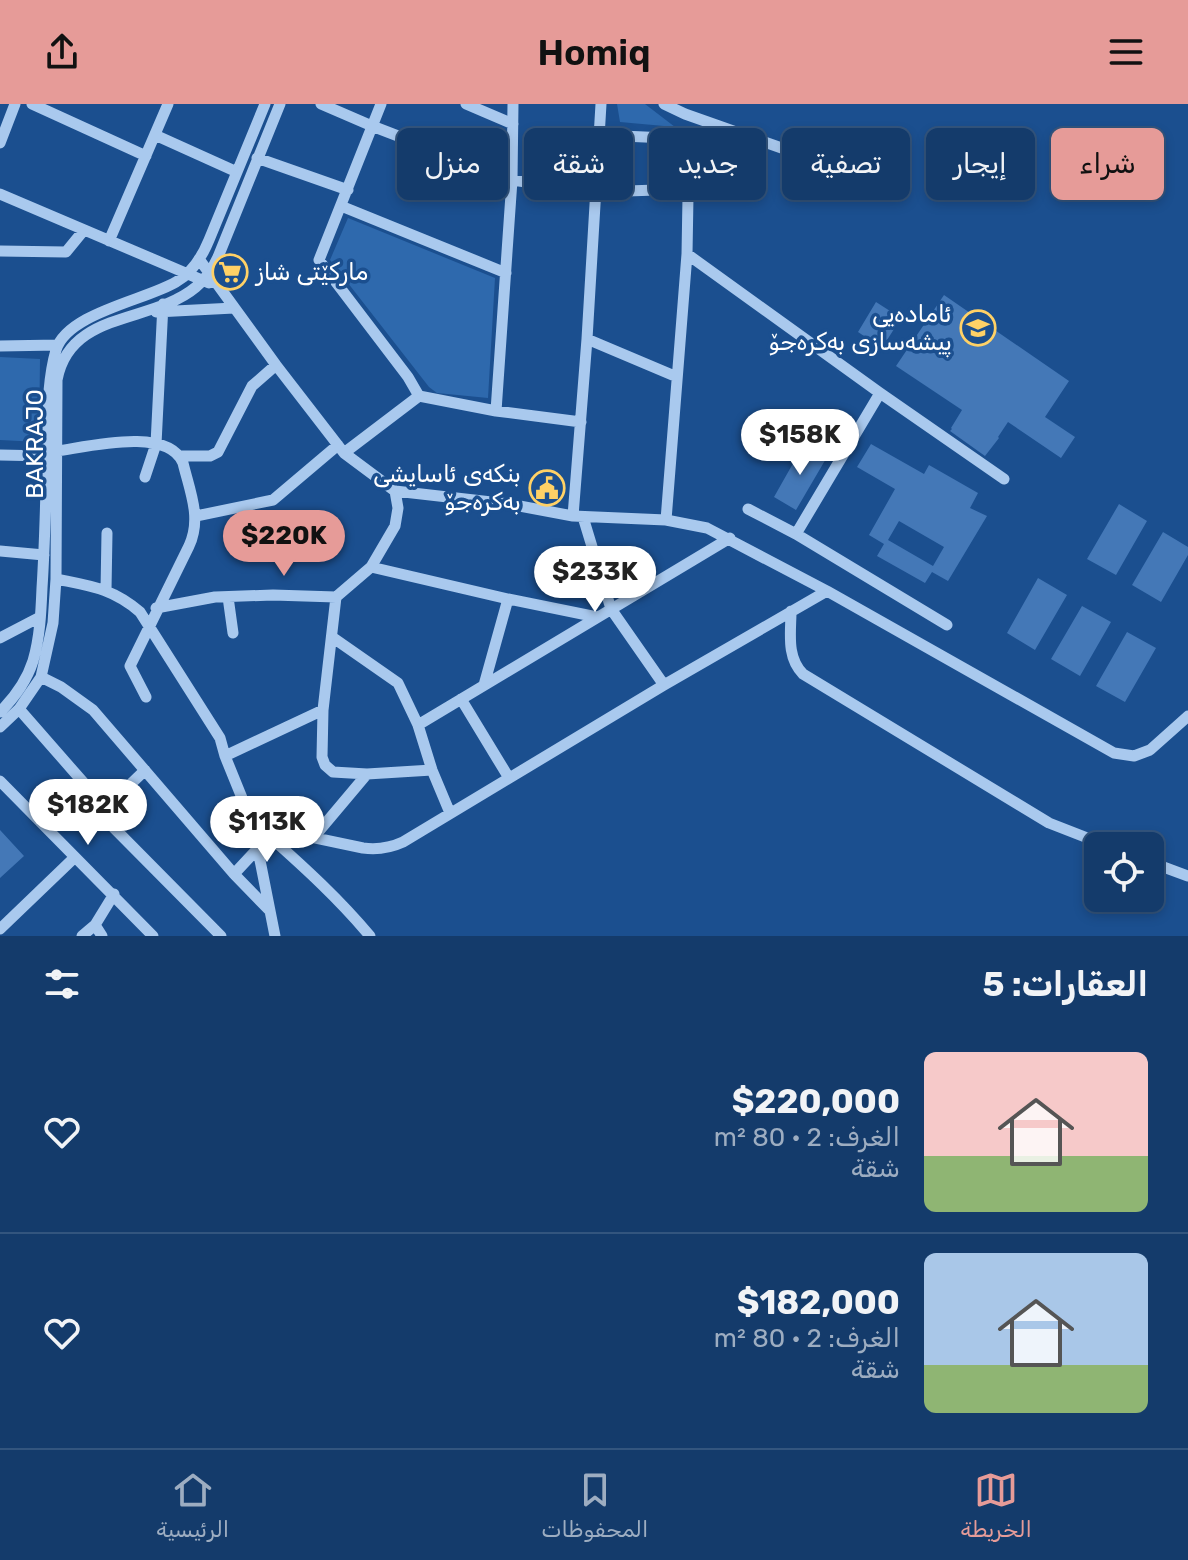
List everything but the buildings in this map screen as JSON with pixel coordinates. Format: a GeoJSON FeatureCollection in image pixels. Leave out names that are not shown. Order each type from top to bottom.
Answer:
{"type":"FeatureCollection","features":[{"type":"Feature","properties":{"kind":"street"},"geometry":{"type":"LineString","coordinates":[[0,143],[15,104]]}},
{"type":"Feature","properties":{"kind":"street"},"geometry":{"type":"LineString","coordinates":[[32,104],[146,156]]}},
{"type":"Feature","properties":{"kind":"street"},"geometry":{"type":"LineString","coordinates":[[109,241],[168,104]]}},
{"type":"Feature","properties":{"kind":"street"},"geometry":{"type":"LineString","coordinates":[[0,346],[58,345],[84,321],[169,286],[187,274],[209,240],[265,104]]}},
{"type":"Feature","properties":{"kind":"street"},"geometry":{"type":"LineString","coordinates":[[206,277],[218,257],[280,104]]}},
{"type":"Feature","properties":{"kind":"street"},"geometry":{"type":"LineString","coordinates":[[321,104],[512,180],[524,182]]}},
{"type":"Feature","properties":{"kind":"street"},"geometry":{"type":"LineString","coordinates":[[381,104],[319,260],[419,396]]}},
{"type":"Feature","properties":{"kind":"street"},"geometry":{"type":"LineString","coordinates":[[466,104],[513,124]]}},
{"type":"Feature","properties":{"kind":"street"},"geometry":{"type":"LineString","coordinates":[[496,411],[512,180],[513,104]]}},
{"type":"Feature","properties":{"kind":"street"},"geometry":{"type":"LineString","coordinates":[[600,128],[601,104]]}},
{"type":"Feature","properties":{"kind":"street"},"geometry":{"type":"LineString","coordinates":[[664,104],[782,148]]}},
{"type":"Feature","properties":{"kind":"street"},"geometry":{"type":"LineString","coordinates":[[691,116],[701,104]]}},
{"type":"Feature","properties":{"kind":"street"},"geometry":{"type":"LineString","coordinates":[[155,135],[237,172]]}},
{"type":"Feature","properties":{"kind":"street"},"geometry":{"type":"LineString","coordinates":[[257,158],[348,190]]}},
{"type":"Feature","properties":{"kind":"street"},"geometry":{"type":"LineString","coordinates":[[0,194],[187,274],[206,277],[220,288],[341,449],[395,491],[509,504],[578,516],[666,520],[707,528],[827,591],[1114,753],[1134,756],[1150,750],[1188,716]]}},
{"type":"Feature","properties":{"kind":"street"},"geometry":{"type":"LineString","coordinates":[[596,200],[578,516],[611,609],[664,685]]}},
{"type":"Feature","properties":{"kind":"street"},"geometry":{"type":"LineString","coordinates":[[666,520],[687,254],[688,200]]}},
{"type":"Feature","properties":{"kind":"street"},"geometry":{"type":"LineString","coordinates":[[341,206],[506,273]]}},
{"type":"Feature","properties":{"kind":"street"},"geometry":{"type":"LineString","coordinates":[[0,251],[66,252],[84,230]]}},
{"type":"Feature","properties":{"kind":"street"},"geometry":{"type":"LineString","coordinates":[[687,254],[1004,479]]}},
{"type":"Feature","properties":{"kind":"street"},"geometry":{"type":"LineString","coordinates":[[199,259],[206,277]]}},
{"type":"Feature","properties":{"kind":"street","name":"BAKRAJO"},"geometry":{"type":"LineString","coordinates":[[0,712],[17,691],[37,646],[59,366],[72,345],[107,323],[163,308],[189,293],[206,277]]}},
{"type":"Feature","properties":{"kind":"street"},"geometry":{"type":"LineString","coordinates":[[145,477],[156,444],[163,308],[234,308]]}},
{"type":"Feature","properties":{"kind":"street"},"geometry":{"type":"LineString","coordinates":[[587,339],[677,377]]}},
{"type":"Feature","properties":{"kind":"street","name":"BAKRAJO"},"geometry":{"type":"LineString","coordinates":[[0,727],[19,709],[41,677],[53,623],[56,579],[49,387],[58,345]]}},
{"type":"Feature","properties":{"kind":"street"},"geometry":{"type":"LineString","coordinates":[[180,456],[210,456],[218,452],[252,386],[276,365]]}},
{"type":"Feature","properties":{"kind":"street"},"geometry":{"type":"LineString","coordinates":[[796,534],[880,393]]}},
{"type":"Feature","properties":{"kind":"street"},"geometry":{"type":"LineString","coordinates":[[196,516],[273,500],[419,396],[496,411],[581,422]]}},
{"type":"Feature","properties":{"kind":"street"},"geometry":{"type":"LineString","coordinates":[[0,455],[52,454],[126,441],[156,444],[180,456],[196,516],[192,539],[130,666],[146,697]]}},
{"type":"Feature","properties":{"kind":"street"},"geometry":{"type":"LineString","coordinates":[[140,612],[215,597],[336,597],[371,567],[395,526],[398,508],[395,491]]}},
{"type":"Feature","properties":{"kind":"street"},"geometry":{"type":"LineString","coordinates":[[748,509],[796,534],[947,625]]}},
{"type":"Feature","properties":{"kind":"street"},"geometry":{"type":"LineString","coordinates":[[106,590],[107,533]]}},
{"type":"Feature","properties":{"kind":"street"},"geometry":{"type":"LineString","coordinates":[[418,725],[730,538]]}},
{"type":"Feature","properties":{"kind":"street"},"geometry":{"type":"LineString","coordinates":[[0,551],[44,555]]}},
{"type":"Feature","properties":{"kind":"street"},"geometry":{"type":"LineString","coordinates":[[371,567],[597,617]]}},
{"type":"Feature","properties":{"kind":"street"},"geometry":{"type":"LineString","coordinates":[[56,579],[106,590],[140,612],[220,738],[253,825],[275,936]]}},
{"type":"Feature","properties":{"kind":"street"},"geometry":{"type":"LineString","coordinates":[[253,825],[272,833],[314,837],[363,848],[383,848],[403,842],[827,591]]}},
{"type":"Feature","properties":{"kind":"street"},"geometry":{"type":"LineString","coordinates":[[228,597],[233,633]]}},
{"type":"Feature","properties":{"kind":"street"},"geometry":{"type":"LineString","coordinates":[[336,597],[323,710],[322,757],[325,765],[333,772],[367,774],[432,770]]}},
{"type":"Feature","properties":{"kind":"street"},"geometry":{"type":"LineString","coordinates":[[484,685],[508,599]]}},
{"type":"Feature","properties":{"kind":"street"},"geometry":{"type":"LineString","coordinates":[[791,611],[790,642],[794,661],[810,679],[1049,823],[1084,837]]}},
{"type":"Feature","properties":{"kind":"street"},"geometry":{"type":"LineString","coordinates":[[0,638],[40,617]]}},
{"type":"Feature","properties":{"kind":"street"},"geometry":{"type":"LineString","coordinates":[[332,637],[398,683],[418,725],[450,813]]}},
{"type":"Feature","properties":{"kind":"street"},"geometry":{"type":"LineString","coordinates":[[41,677],[93,710],[234,874],[271,911]]}},
{"type":"Feature","properties":{"kind":"street"},"geometry":{"type":"LineString","coordinates":[[461,699],[509,778]]}},
{"type":"Feature","properties":{"kind":"street"},"geometry":{"type":"LineString","coordinates":[[19,709],[90,790]]}},
{"type":"Feature","properties":{"kind":"street"},"geometry":{"type":"LineString","coordinates":[[225,756],[323,710]]}},
{"type":"Feature","properties":{"kind":"street"},"geometry":{"type":"LineString","coordinates":[[145,770],[114,802],[110,823],[221,936]]}},
{"type":"Feature","properties":{"kind":"street"},"geometry":{"type":"LineString","coordinates":[[314,837],[367,774]]}},
{"type":"Feature","properties":{"kind":"street"},"geometry":{"type":"LineString","coordinates":[[0,781],[153,936]]}},
{"type":"Feature","properties":{"kind":"street"},"geometry":{"type":"LineString","coordinates":[[234,874],[272,833]]}},
{"type":"Feature","properties":{"kind":"street"},"geometry":{"type":"LineString","coordinates":[[272,833],[370,936]]}},
{"type":"Feature","properties":{"kind":"street"},"geometry":{"type":"LineString","coordinates":[[0,929],[74,858]]}},
{"type":"Feature","properties":{"kind":"street"},"geometry":{"type":"LineString","coordinates":[[1164,867],[1188,876]]}},
{"type":"Feature","properties":{"kind":"street"},"geometry":{"type":"LineString","coordinates":[[82,936],[95,925],[114,894]]}},
{"type":"Feature","properties":{"kind":"street"},"geometry":{"type":"LineString","coordinates":[[95,925],[102,936]]}},
{"type":"Feature","properties":{"kind":"shaded area"},"geometry":{"type":"Polygon","coordinates":[[[617,104],[645,104],[675,127],[620,122],[617,104]]]}},
{"type":"Feature","properties":{"kind":"shaded area"},"geometry":{"type":"Polygon","coordinates":[[[348,218],[495,278],[488,398],[437,393],[429,387],[330,260],[348,218]]]}},
{"type":"Feature","properties":{"kind":"shaded area"},"geometry":{"type":"Polygon","coordinates":[[[0,357],[40,359],[39,442],[0,440],[0,357]]]}},
{"type":"Feature","properties":{"kind":"place","name":"مارکێتی شاز"},"geometry":{"type":"Point","coordinates":[230,272]}},
{"type":"Feature","properties":{"kind":"place","name":"ئامادەیی پیشەسازی بەکرەجۆ"},"geometry":{"type":"Point","coordinates":[978,328]}},
{"type":"Feature","properties":{"kind":"place","name":"بنکەی ئاسایشی بەکرەجۆ"},"geometry":{"type":"Point","coordinates":[547,488]}}]}
